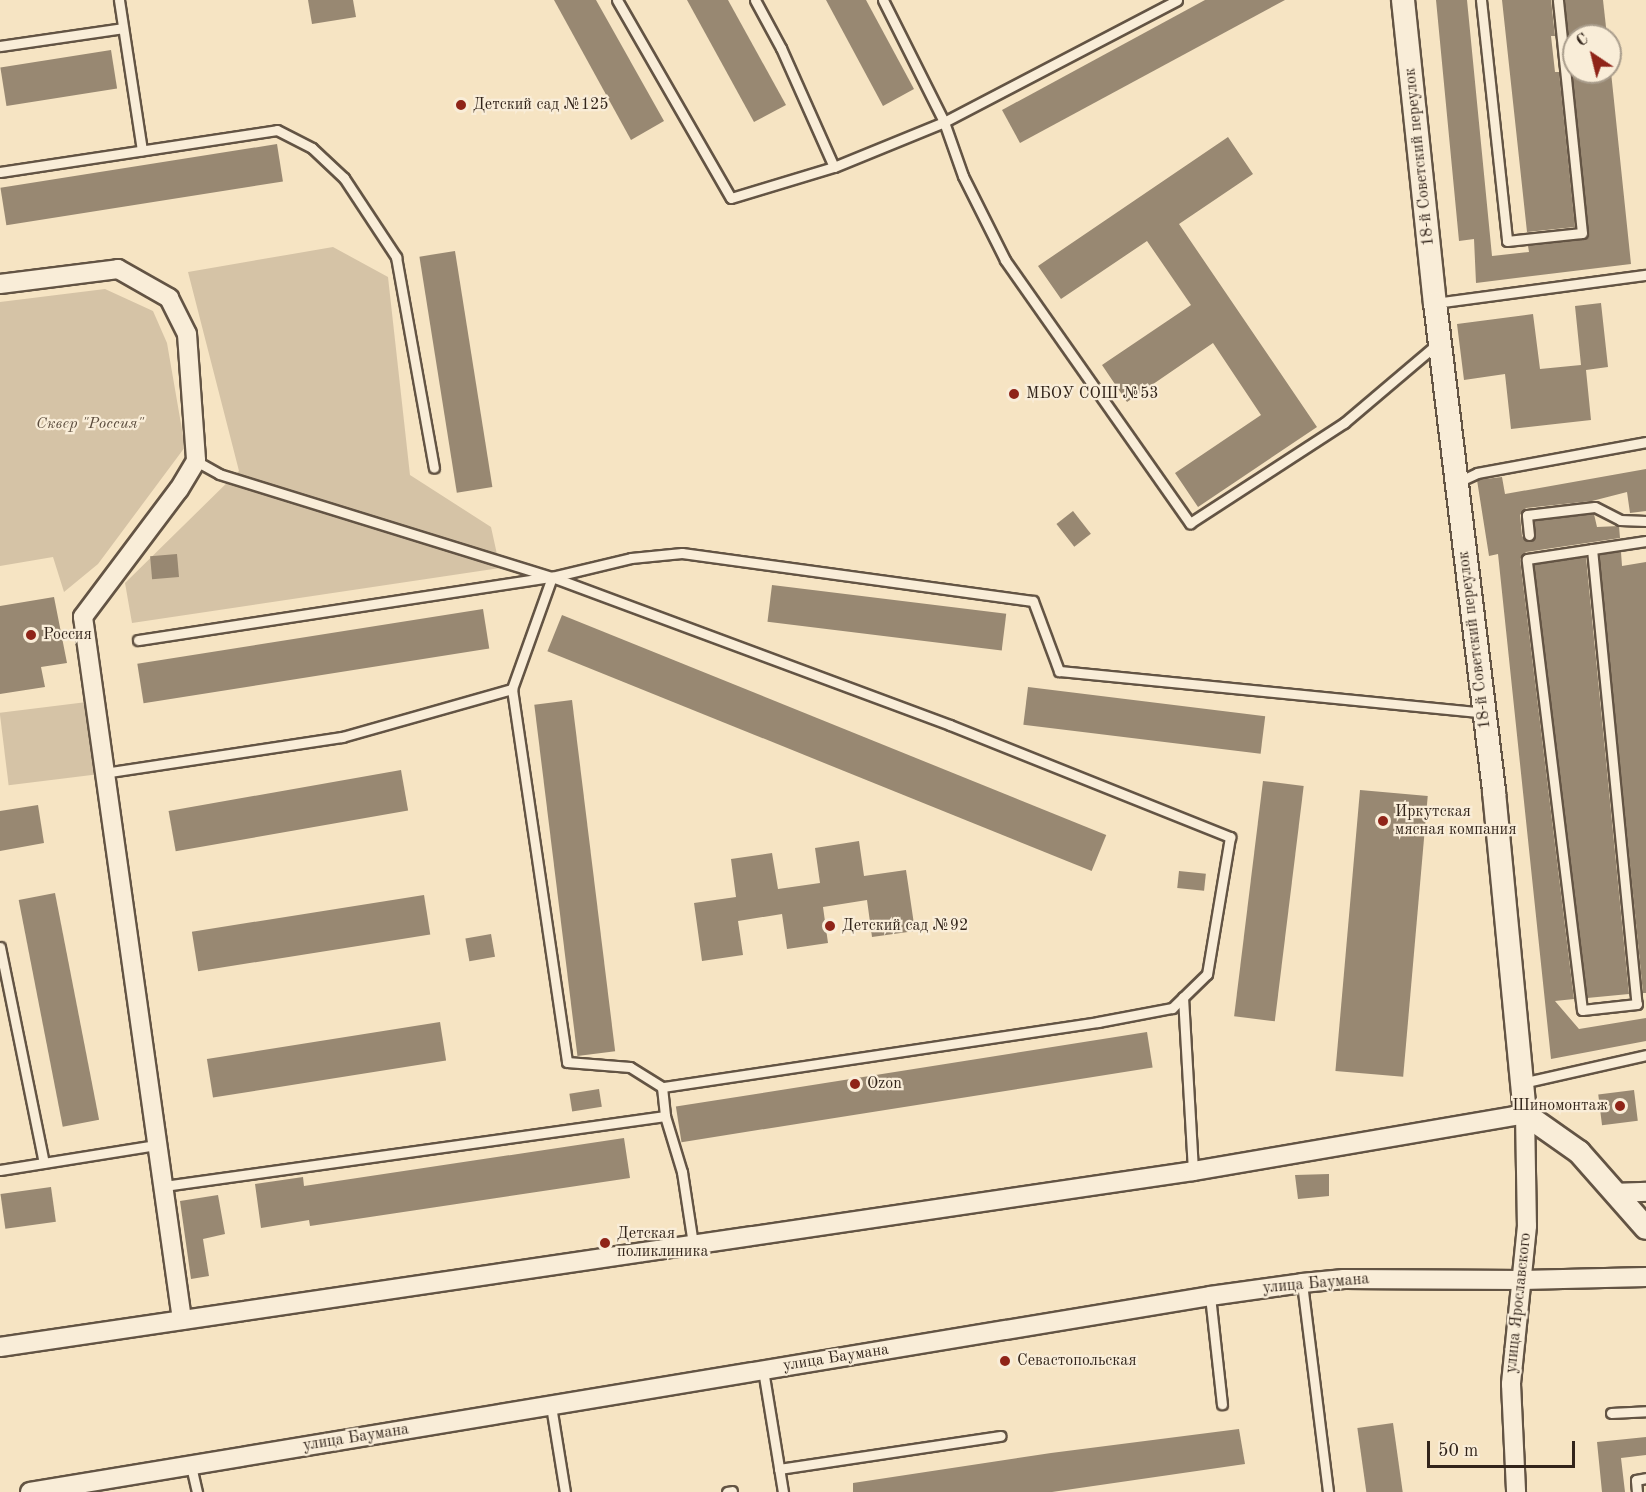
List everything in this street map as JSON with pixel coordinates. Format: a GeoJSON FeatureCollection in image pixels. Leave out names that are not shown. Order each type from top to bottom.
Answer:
{"type":"FeatureCollection","features":[{"type":"Feature","properties":{"kind":"street","name":"18-й Советский переулок"},"geometry":{"type":"LineString","coordinates":[[1403,0],[1435,303],[1484,713],[1525,1114]]}},
{"type":"Feature","properties":{"kind":"street"},"geometry":{"type":"LineString","coordinates":[[0,284],[118,269],[169,298],[187,334],[196,461],[179,489],[83,617],[182,1320]]}},
{"type":"Feature","properties":{"kind":"street"},"geometry":{"type":"LineString","coordinates":[[0,1347],[1193,1171],[1525,1114],[1579,1152],[1646,1228]]}},
{"type":"Feature","properties":{"kind":"street","name":"улица Ярославского"},"geometry":{"type":"LineString","coordinates":[[1516,1492],[1511,1384],[1527,1226],[1525,1114]]}},
{"type":"Feature","properties":{"kind":"street"},"geometry":{"type":"LineString","coordinates":[[1614,1193],[1646,1192]]}},
{"type":"Feature","properties":{"kind":"street","name":"улица Баумана"},"geometry":{"type":"LineString","coordinates":[[30,1492],[1210,1296],[1302,1283],[1344,1279],[1522,1280],[1646,1277]]}},
{"type":"Feature","properties":{"kind":"lane"},"geometry":{"type":"LineString","coordinates":[[119,0],[142,150]]}},
{"type":"Feature","properties":{"kind":"lane"},"geometry":{"type":"LineString","coordinates":[[617,0],[731,198],[834,167],[944,122],[1177,0]]}},
{"type":"Feature","properties":{"kind":"lane"},"geometry":{"type":"LineString","coordinates":[[755,0],[781,48],[834,167]]}},
{"type":"Feature","properties":{"kind":"lane"},"geometry":{"type":"LineString","coordinates":[[883,0],[944,122],[963,176],[1005,260],[1190,523],[1344,423],[1440,342]]}},
{"type":"Feature","properties":{"kind":"lane"},"geometry":{"type":"LineString","coordinates":[[1480,0],[1507,241],[1582,233],[1558,0]]}},
{"type":"Feature","properties":{"kind":"lane"},"geometry":{"type":"LineString","coordinates":[[0,46],[123,28]]}},
{"type":"Feature","properties":{"kind":"lane"},"geometry":{"type":"LineString","coordinates":[[0,172],[277,130],[312,148],[344,178],[396,257],[434,468]]}},
{"type":"Feature","properties":{"kind":"lane"},"geometry":{"type":"LineString","coordinates":[[1435,303],[1646,275]]}},
{"type":"Feature","properties":{"kind":"lane"},"geometry":{"type":"LineString","coordinates":[[1456,483],[1477,473],[1646,442]]}},
{"type":"Feature","properties":{"kind":"lane"},"geometry":{"type":"LineString","coordinates":[[196,461],[219,474],[552,577],[950,725],[1230,837],[1207,974],[1172,1008],[1098,1022],[662,1087],[630,1067],[567,1062],[512,688],[552,577]]}},
{"type":"Feature","properties":{"kind":"lane"},"geometry":{"type":"LineString","coordinates":[[1528,535],[1527,515],[1595,507],[1620,520],[1646,521]]}},
{"type":"Feature","properties":{"kind":"lane"},"geometry":{"type":"LineString","coordinates":[[1592,549],[1636,1004],[1582,1010],[1527,559],[1592,549],[1646,541]]}},
{"type":"Feature","properties":{"kind":"lane"},"geometry":{"type":"LineString","coordinates":[[138,640],[552,577],[631,558],[682,553],[1033,601],[1059,672],[1484,713]]}},
{"type":"Feature","properties":{"kind":"lane"},"geometry":{"type":"LineString","coordinates":[[105,773],[342,737],[512,688]]}},
{"type":"Feature","properties":{"kind":"lane"},"geometry":{"type":"LineString","coordinates":[[0,947],[44,1163]]}},
{"type":"Feature","properties":{"kind":"lane"},"geometry":{"type":"LineString","coordinates":[[1183,997],[1193,1171]]}},
{"type":"Feature","properties":{"kind":"lane"},"geometry":{"type":"LineString","coordinates":[[1522,1083],[1646,1055]]}},
{"type":"Feature","properties":{"kind":"lane"},"geometry":{"type":"LineString","coordinates":[[662,1087],[665,1116],[682,1172],[693,1245]]}},
{"type":"Feature","properties":{"kind":"lane"},"geometry":{"type":"LineString","coordinates":[[164,1186],[665,1116]]}},
{"type":"Feature","properties":{"kind":"lane"},"geometry":{"type":"LineString","coordinates":[[0,1170],[156,1145]]}},
{"type":"Feature","properties":{"kind":"lane"},"geometry":{"type":"LineString","coordinates":[[1302,1283],[1328,1492]]}},
{"type":"Feature","properties":{"kind":"lane"},"geometry":{"type":"LineString","coordinates":[[1210,1296],[1222,1404]]}},
{"type":"Feature","properties":{"kind":"lane"},"geometry":{"type":"LineString","coordinates":[[763,1370],[783,1492]]}},
{"type":"Feature","properties":{"kind":"lane"},"geometry":{"type":"LineString","coordinates":[[551,1406],[565,1492]]}},
{"type":"Feature","properties":{"kind":"lane"},"geometry":{"type":"LineString","coordinates":[[1611,1413],[1646,1411]]}},
{"type":"Feature","properties":{"kind":"lane"},"geometry":{"type":"LineString","coordinates":[[779,1469],[1001,1436]]}},
{"type":"Feature","properties":{"kind":"lane"},"geometry":{"type":"LineString","coordinates":[[191,1466],[197,1492]]}},
{"type":"Feature","properties":{"kind":"lane"},"geometry":{"type":"LineString","coordinates":[[1637,1492],[1636,1480],[1646,1478]]}},
{"type":"Feature","properties":{"kind":"green space"},"geometry":{"type":"Polygon","coordinates":[[[333,247],[388,277],[410,475],[491,527],[500,568],[132,623],[125,583],[239,471],[188,272],[333,247]]]}},
{"type":"Feature","properties":{"kind":"green space","name":"Сквер \"Россия\""},"geometry":{"type":"Polygon","coordinates":[[[105,289],[153,311],[167,343],[185,447],[98,564],[64,592],[53,557],[0,566],[0,302],[105,289]]]}},
{"type":"Feature","properties":{"kind":"green space"},"geometry":{"type":"Polygon","coordinates":[[[95,701],[104,773],[9,785],[0,713],[95,701]]]}},
{"type":"Feature","properties":{"kind":"building"},"geometry":{"type":"Polygon","coordinates":[[[308,0],[353,0],[356,17],[312,24],[308,0]]]}},
{"type":"Feature","properties":{"kind":"building"},"geometry":{"type":"Polygon","coordinates":[[[554,0],[596,0],[664,121],[631,140],[554,0]]]}},
{"type":"Feature","properties":{"kind":"building"},"geometry":{"type":"Polygon","coordinates":[[[687,0],[728,0],[786,105],[754,122],[687,0]]]}},
{"type":"Feature","properties":{"kind":"building"},"geometry":{"type":"Polygon","coordinates":[[[826,0],[866,0],[914,89],[883,106],[826,0]]]}},
{"type":"Feature","properties":{"kind":"building"},"geometry":{"type":"Polygon","coordinates":[[[1205,0],[1285,0],[1020,143],[1002,110],[1205,0]]]}},
{"type":"Feature","properties":{"kind":"building"},"geometry":{"type":"Polygon","coordinates":[[[1436,0],[1467,0],[1492,256],[1529,252],[1528,246],[1583,240],[1588,236],[1573,84],[1612,84],[1631,264],[1476,283],[1474,239],[1459,241],[1436,0]]]}},
{"type":"Feature","properties":{"kind":"building"},"geometry":{"type":"Polygon","coordinates":[[[1502,0],[1551,0],[1555,36],[1551,36],[1555,72],[1559,72],[1575,227],[1527,232],[1502,0]]]}},
{"type":"Feature","properties":{"kind":"building"},"geometry":{"type":"Polygon","coordinates":[[[1565,0],[1603,0],[1606,24],[1567,24],[1565,0]]]}},
{"type":"Feature","properties":{"kind":"building"},"geometry":{"type":"Polygon","coordinates":[[[111,50],[117,89],[6,106],[0,68],[111,50]]]}},
{"type":"Feature","properties":{"kind":"building"},"geometry":{"type":"Polygon","coordinates":[[[1228,137],[1253,174],[1179,224],[1317,427],[1198,507],[1175,473],[1261,415],[1213,343],[1127,402],[1102,365],[1191,305],[1147,241],[1061,299],[1038,266],[1228,137]]]}},
{"type":"Feature","properties":{"kind":"building"},"geometry":{"type":"Polygon","coordinates":[[[277,144],[283,182],[6,225],[0,188],[277,144]]]}},
{"type":"Feature","properties":{"kind":"building"},"geometry":{"type":"Polygon","coordinates":[[[455,251],[492,487],[457,493],[419,257],[455,251]]]}},
{"type":"Feature","properties":{"kind":"building"},"geometry":{"type":"Polygon","coordinates":[[[1601,303],[1608,367],[1586,370],[1591,420],[1511,429],[1505,374],[1464,380],[1457,324],[1533,314],[1540,369],[1581,365],[1575,306],[1601,303]]]}},
{"type":"Feature","properties":{"kind":"building"},"geometry":{"type":"Polygon","coordinates":[[[1646,469],[1646,511],[1630,513],[1627,492],[1592,501],[1526,508],[1520,515],[1522,536],[1527,541],[1535,537],[1534,521],[1594,514],[1597,527],[1619,526],[1620,538],[1526,552],[1520,559],[1574,999],[1555,1001],[1579,1029],[1646,1018],[1646,1041],[1551,1059],[1498,554],[1489,556],[1477,480],[1502,477],[1505,494],[1646,469]]]}},
{"type":"Feature","properties":{"kind":"building"},"geometry":{"type":"Polygon","coordinates":[[[1073,511],[1091,534],[1074,547],[1056,524],[1073,511]]]}},
{"type":"Feature","properties":{"kind":"building"},"geometry":{"type":"Polygon","coordinates":[[[1621,552],[1622,566],[1646,562],[1646,993],[1643,993],[1599,555],[1621,552]]]}},
{"type":"Feature","properties":{"kind":"building"},"geometry":{"type":"Polygon","coordinates":[[[177,554],[179,577],[152,579],[150,556],[177,554]]]}},
{"type":"Feature","properties":{"kind":"building"},"geometry":{"type":"Polygon","coordinates":[[[1586,557],[1629,994],[1587,998],[1534,565],[1586,557]]]}},
{"type":"Feature","properties":{"kind":"building"},"geometry":{"type":"Polygon","coordinates":[[[772,585],[1006,614],[1002,650],[767,622],[772,585]]]}},
{"type":"Feature","properties":{"kind":"building","name":"Россия"},"geometry":{"type":"Polygon","coordinates":[[[54,597],[67,663],[41,667],[45,687],[0,694],[0,606],[54,597]]]}},
{"type":"Feature","properties":{"kind":"building"},"geometry":{"type":"Polygon","coordinates":[[[483,609],[489,649],[144,703],[137,664],[483,609]]]}},
{"type":"Feature","properties":{"kind":"building"},"geometry":{"type":"Polygon","coordinates":[[[562,615],[1106,835],[1092,871],[547,651],[562,615]]]}},
{"type":"Feature","properties":{"kind":"building"},"geometry":{"type":"Polygon","coordinates":[[[1028,687],[1265,716],[1261,754],[1023,725],[1028,687]]]}},
{"type":"Feature","properties":{"kind":"building"},"geometry":{"type":"Polygon","coordinates":[[[572,700],[615,1051],[577,1056],[534,705],[572,700]]]}},
{"type":"Feature","properties":{"kind":"building"},"geometry":{"type":"Polygon","coordinates":[[[401,770],[408,810],[176,851],[169,811],[401,770]]]}},
{"type":"Feature","properties":{"kind":"building"},"geometry":{"type":"Polygon","coordinates":[[[1263,781],[1304,786],[1275,1021],[1234,1016],[1263,781]]]}},
{"type":"Feature","properties":{"kind":"building"},"geometry":{"type":"Polygon","coordinates":[[[1360,790],[1428,796],[1403,1077],[1335,1071],[1360,790]]]}},
{"type":"Feature","properties":{"kind":"building"},"geometry":{"type":"Polygon","coordinates":[[[38,805],[44,843],[0,851],[0,811],[38,805]]]}},
{"type":"Feature","properties":{"kind":"building"},"geometry":{"type":"Polygon","coordinates":[[[859,841],[864,876],[906,870],[915,931],[872,937],[867,900],[823,907],[828,943],[787,949],[782,914],[738,921],[743,955],[702,961],[694,903],[736,897],[731,859],[772,853],[778,889],[820,883],[815,848],[859,841]]]}},
{"type":"Feature","properties":{"kind":"building"},"geometry":{"type":"Polygon","coordinates":[[[1179,871],[1206,874],[1204,891],[1177,888],[1179,871]]]}},
{"type":"Feature","properties":{"kind":"building"},"geometry":{"type":"Polygon","coordinates":[[[55,893],[99,1120],[63,1127],[19,900],[55,893]]]}},
{"type":"Feature","properties":{"kind":"building"},"geometry":{"type":"Polygon","coordinates":[[[424,895],[430,935],[198,971],[192,932],[424,895]]]}},
{"type":"Feature","properties":{"kind":"building"},"geometry":{"type":"Polygon","coordinates":[[[491,934],[495,957],[469,961],[465,939],[491,934]]]}},
{"type":"Feature","properties":{"kind":"building"},"geometry":{"type":"Polygon","coordinates":[[[440,1022],[446,1061],[213,1097],[207,1059],[440,1022]]]}},
{"type":"Feature","properties":{"kind":"building"},"geometry":{"type":"Polygon","coordinates":[[[1147,1032],[1153,1068],[682,1142],[676,1107],[1147,1032]]]}},
{"type":"Feature","properties":{"kind":"building"},"geometry":{"type":"Polygon","coordinates":[[[599,1089],[602,1107],[572,1111],[569,1094],[599,1089]]]}},
{"type":"Feature","properties":{"kind":"building"},"geometry":{"type":"Polygon","coordinates":[[[1634,1090],[1638,1121],[1602,1125],[1598,1094],[1634,1090]]]}},
{"type":"Feature","properties":{"kind":"building"},"geometry":{"type":"Polygon","coordinates":[[[624,1138],[630,1178],[310,1226],[309,1220],[261,1228],[255,1184],[303,1177],[304,1186],[624,1138]]]}},
{"type":"Feature","properties":{"kind":"building"},"geometry":{"type":"Polygon","coordinates":[[[1329,1174],[1329,1196],[1298,1199],[1295,1175],[1329,1174]]]}},
{"type":"Feature","properties":{"kind":"building"},"geometry":{"type":"Polygon","coordinates":[[[51,1187],[56,1222],[5,1229],[0,1194],[51,1187]]]}},
{"type":"Feature","properties":{"kind":"building"},"geometry":{"type":"Polygon","coordinates":[[[218,1195],[225,1234],[203,1239],[209,1276],[191,1279],[180,1201],[218,1195]]]}},
{"type":"Feature","properties":{"kind":"building"},"geometry":{"type":"Polygon","coordinates":[[[1393,1423],[1403,1492],[1366,1492],[1357,1428],[1393,1423]]]}},
{"type":"Feature","properties":{"kind":"building"},"geometry":{"type":"Polygon","coordinates":[[[1239,1429],[1245,1464],[1052,1492],[853,1492],[853,1483],[1051,1453],[1239,1429]]]}},
{"type":"Feature","properties":{"kind":"building"},"geometry":{"type":"Polygon","coordinates":[[[1646,1437],[1646,1455],[1621,1458],[1625,1492],[1602,1492],[1597,1442],[1646,1437]]]}},
{"type":"Feature","properties":{"kind":"place","name":"Детский сад №125"},"geometry":{"type":"Point","coordinates":[461,105]}},
{"type":"Feature","properties":{"kind":"place","name":"МБОУ СОШ №53"},"geometry":{"type":"Point","coordinates":[1014,394]}},
{"type":"Feature","properties":{"kind":"place","name":"Россия"},"geometry":{"type":"Point","coordinates":[31,635]}},
{"type":"Feature","properties":{"kind":"place","name":"Иркутская мясная компания"},"geometry":{"type":"Point","coordinates":[1383,821]}},
{"type":"Feature","properties":{"kind":"place","name":"Детский сад №92"},"geometry":{"type":"Point","coordinates":[830,926]}},
{"type":"Feature","properties":{"kind":"place","name":"Ozon"},"geometry":{"type":"Point","coordinates":[855,1084]}},
{"type":"Feature","properties":{"kind":"place","name":"Шиномонтаж"},"geometry":{"type":"Point","coordinates":[1620,1106]}},
{"type":"Feature","properties":{"kind":"place","name":"Детская поликлиника"},"geometry":{"type":"Point","coordinates":[605,1243]}},
{"type":"Feature","properties":{"kind":"place","name":"Севастопольская"},"geometry":{"type":"Point","coordinates":[1005,1361]}}]}
